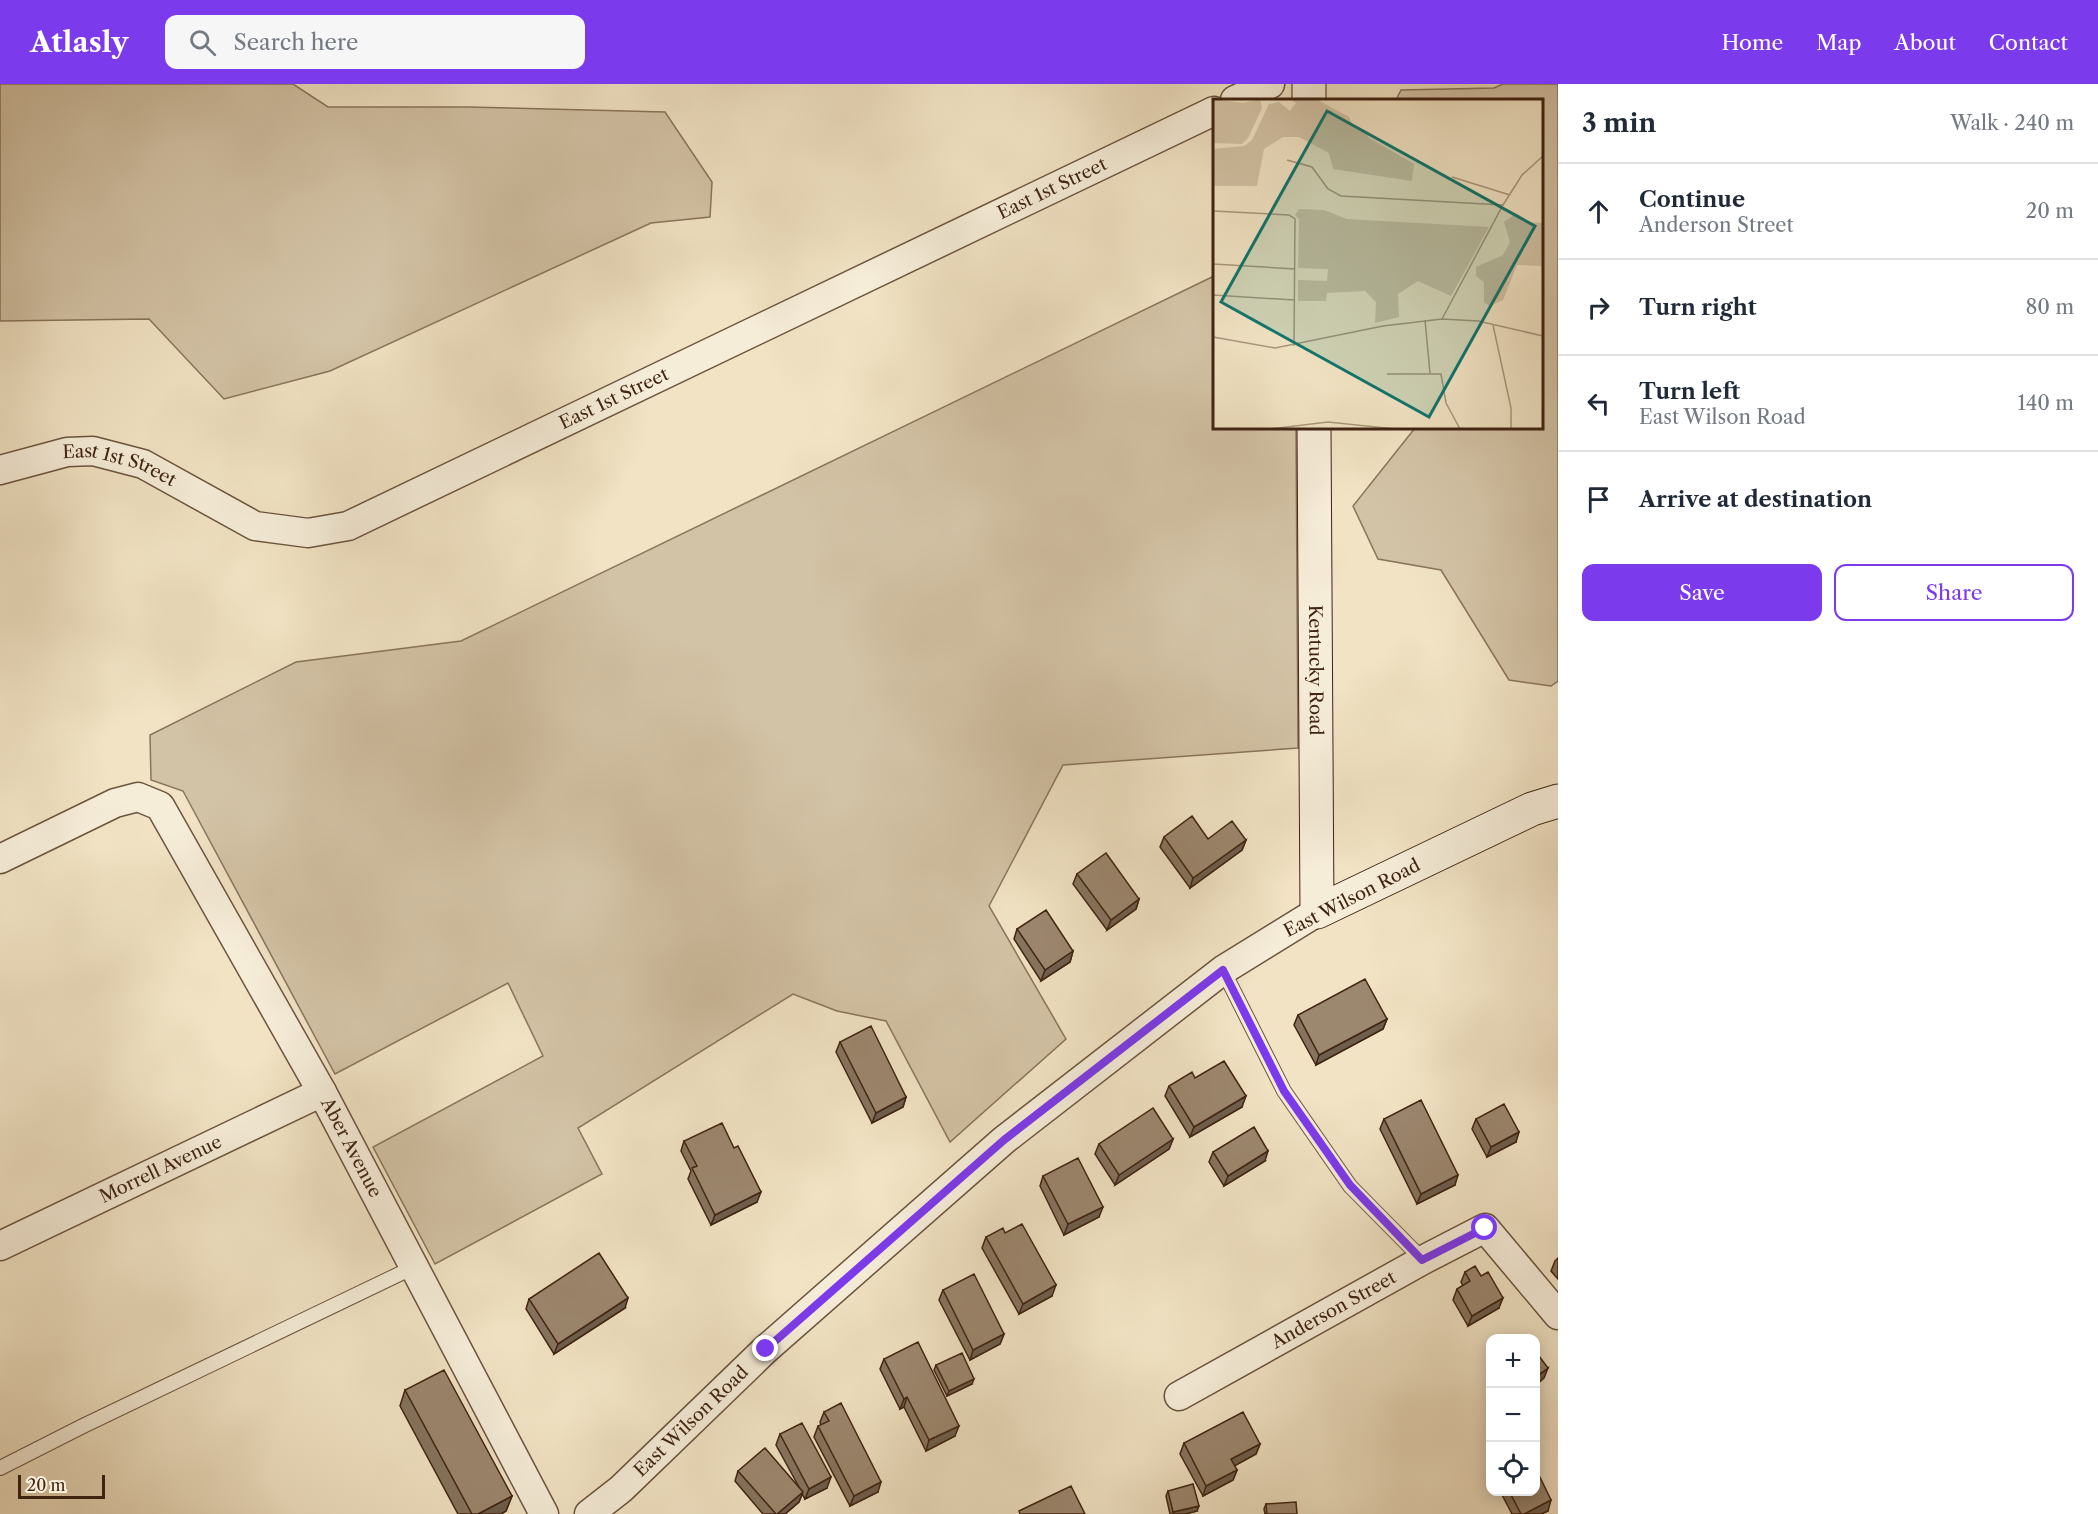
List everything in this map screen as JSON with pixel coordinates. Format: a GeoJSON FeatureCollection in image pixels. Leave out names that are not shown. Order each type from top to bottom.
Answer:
{"type":"FeatureCollection","features":[{"type":"Feature","properties":{"kind":"street"},"geometry":{"type":"LineString","coordinates":[[1238,99],[1270,84]]}},
{"type":"Feature","properties":{"kind":"street","name":"East 1st Street"},"geometry":{"type":"LineString","coordinates":[[0,470],[67,452],[93,451],[143,464],[255,526],[308,533],[348,526],[1213,112]]}},
{"type":"Feature","properties":{"kind":"street","name":"Kentucky Road"},"geometry":{"type":"LineString","coordinates":[[1314,429],[1317,912]]}},
{"type":"Feature","properties":{"kind":"street","name":"Aber Avenue"},"geometry":{"type":"LineString","coordinates":[[0,859],[115,803],[138,797],[160,806],[322,1092],[544,1514]]}},
{"type":"Feature","properties":{"kind":"street","name":"East Wilson Road"},"geometry":{"type":"LineString","coordinates":[[589,1514],[621,1489],[766,1349],[1004,1140],[1223,970],[1317,912],[1532,809],[1558,801]]}},
{"type":"Feature","properties":{"kind":"street","name":"Morrell Avenue"},"geometry":{"type":"LineString","coordinates":[[0,1246],[322,1092]]}},
{"type":"Feature","properties":{"kind":"street","name":"Anderson Street"},"geometry":{"type":"LineString","coordinates":[[1179,1396],[1422,1260],[1485,1228],[1558,1315]]}},
{"type":"Feature","properties":{"kind":"lane"},"geometry":{"type":"LineString","coordinates":[[1223,970],[1284,1091],[1350,1185],[1422,1260]]}},
{"type":"Feature","properties":{"kind":"lane"},"geometry":{"type":"LineString","coordinates":[[0,1468],[414,1267]]}},
{"type":"Feature","properties":{"kind":"shaded area"},"geometry":{"type":"Polygon","coordinates":[[[0,84],[293,84],[328,107],[468,107],[665,112],[712,182],[710,217],[651,223],[330,371],[224,399],[149,319],[0,321],[0,84]]]}},
{"type":"Feature","properties":{"kind":"shaded area"},"geometry":{"type":"Polygon","coordinates":[[[1503,84],[1558,84],[1558,681],[1551,686],[1509,680],[1441,570],[1378,559],[1353,506],[1414,429],[1543,429],[1543,99],[1396,99],[1401,90],[1494,88],[1503,84]]]}},
{"type":"Feature","properties":{"kind":"shaded area"},"geometry":{"type":"Polygon","coordinates":[[[1213,276],[1213,429],[1296,429],[1298,748],[1063,765],[989,906],[1066,1039],[950,1142],[886,1021],[837,1011],[793,994],[578,1128],[602,1174],[435,1264],[373,1147],[543,1056],[508,983],[335,1074],[183,791],[151,780],[150,735],[296,662],[461,641],[1213,276]]]}},
{"type":"Feature","properties":{"kind":"building"},"geometry":{"type":"Polygon","coordinates":[[[1192,816],[1208,839],[1232,821],[1246,840],[1193,878],[1164,837],[1192,816]]]}},
{"type":"Feature","properties":{"kind":"building"},"geometry":{"type":"Polygon","coordinates":[[[1106,853],[1139,899],[1111,920],[1077,874],[1106,853]]]}},
{"type":"Feature","properties":{"kind":"building"},"geometry":{"type":"Polygon","coordinates":[[[1046,910],[1073,951],[1045,970],[1017,929],[1046,910]]]}},
{"type":"Feature","properties":{"kind":"building"},"geometry":{"type":"Polygon","coordinates":[[[1365,979],[1387,1019],[1319,1055],[1298,1015],[1365,979]]]}},
{"type":"Feature","properties":{"kind":"building"},"geometry":{"type":"Polygon","coordinates":[[[871,1026],[906,1097],[876,1113],[840,1042],[871,1026]]]}},
{"type":"Feature","properties":{"kind":"building"},"geometry":{"type":"Polygon","coordinates":[[[1224,1061],[1246,1096],[1194,1127],[1169,1086],[1192,1072],[1195,1078],[1224,1061]]]}},
{"type":"Feature","properties":{"kind":"building"},"geometry":{"type":"Polygon","coordinates":[[[1421,1100],[1458,1175],[1421,1194],[1384,1119],[1421,1100]]]}},
{"type":"Feature","properties":{"kind":"building"},"geometry":{"type":"Polygon","coordinates":[[[1504,1104],[1519,1132],[1491,1147],[1476,1119],[1504,1104]]]}},
{"type":"Feature","properties":{"kind":"building"},"geometry":{"type":"Polygon","coordinates":[[[1153,1108],[1173,1139],[1119,1175],[1099,1144],[1153,1108]]]}},
{"type":"Feature","properties":{"kind":"building"},"geometry":{"type":"Polygon","coordinates":[[[722,1123],[734,1148],[738,1146],[761,1192],[715,1215],[692,1168],[697,1166],[684,1141],[722,1123]]]}},
{"type":"Feature","properties":{"kind":"building"},"geometry":{"type":"Polygon","coordinates":[[[1254,1127],[1268,1151],[1228,1176],[1213,1152],[1254,1127]]]}},
{"type":"Feature","properties":{"kind":"building"},"geometry":{"type":"Polygon","coordinates":[[[1078,1158],[1103,1207],[1068,1224],[1043,1176],[1078,1158]]]}},
{"type":"Feature","properties":{"kind":"building"},"geometry":{"type":"Polygon","coordinates":[[[1022,1224],[1056,1285],[1023,1304],[986,1237],[1003,1228],[1005,1233],[1022,1224]]]}},
{"type":"Feature","properties":{"kind":"building"},"geometry":{"type":"Polygon","coordinates":[[[599,1253],[628,1298],[558,1344],[529,1299],[599,1253]]]}},
{"type":"Feature","properties":{"kind":"building"},"geometry":{"type":"Polygon","coordinates":[[[1475,1266],[1481,1276],[1488,1272],[1503,1298],[1472,1316],[1457,1289],[1470,1281],[1465,1272],[1475,1266]]]}},
{"type":"Feature","properties":{"kind":"building"},"geometry":{"type":"Polygon","coordinates":[[[974,1274],[1004,1334],[973,1350],[943,1290],[974,1274]]]}},
{"type":"Feature","properties":{"kind":"building"},"geometry":{"type":"Polygon","coordinates":[[[918,1342],[959,1426],[929,1440],[907,1397],[904,1399],[884,1359],[918,1342]]]}},
{"type":"Feature","properties":{"kind":"building"},"geometry":{"type":"Polygon","coordinates":[[[962,1353],[974,1379],[949,1391],[936,1365],[962,1353]]]}},
{"type":"Feature","properties":{"kind":"building"},"geometry":{"type":"Polygon","coordinates":[[[1540,1357],[1548,1368],[1540,1374],[1540,1357]]]}},
{"type":"Feature","properties":{"kind":"building"},"geometry":{"type":"Polygon","coordinates":[[[444,1370],[512,1496],[478,1514],[472,1514],[405,1390],[444,1370]]]}},
{"type":"Feature","properties":{"kind":"building"},"geometry":{"type":"Polygon","coordinates":[[[841,1403],[881,1482],[854,1496],[818,1426],[829,1421],[824,1412],[841,1403]]]}},
{"type":"Feature","properties":{"kind":"building"},"geometry":{"type":"Polygon","coordinates":[[[1243,1412],[1260,1444],[1231,1459],[1237,1470],[1206,1486],[1184,1443],[1243,1412]]]}},
{"type":"Feature","properties":{"kind":"building"},"geometry":{"type":"Polygon","coordinates":[[[802,1423],[831,1477],[809,1489],[780,1434],[802,1423]]]}},
{"type":"Feature","properties":{"kind":"building"},"geometry":{"type":"Polygon","coordinates":[[[765,1448],[803,1492],[777,1514],[738,1471],[765,1448]]]}},
{"type":"Feature","properties":{"kind":"building"},"geometry":{"type":"Polygon","coordinates":[[[1540,1477],[1551,1500],[1521,1514],[1512,1496],[1540,1496],[1540,1477]]]}},
{"type":"Feature","properties":{"kind":"building"},"geometry":{"type":"Polygon","coordinates":[[[1193,1484],[1199,1506],[1173,1512],[1168,1491],[1193,1484]]]}},
{"type":"Feature","properties":{"kind":"building"},"geometry":{"type":"Polygon","coordinates":[[[1071,1486],[1085,1514],[1020,1514],[1019,1511],[1071,1486]]]}},
{"type":"Feature","properties":{"kind":"building"},"geometry":{"type":"Polygon","coordinates":[[[1296,1502],[1297,1514],[1267,1514],[1266,1504],[1296,1502]]]}},
{"type":"Feature","properties":{"kind":"route"},"geometry":{"type":"LineString","coordinates":[[766,1349],[1004,1140],[1223,970],[1284,1091],[1350,1185],[1422,1260],[1485,1228]]}}]}
